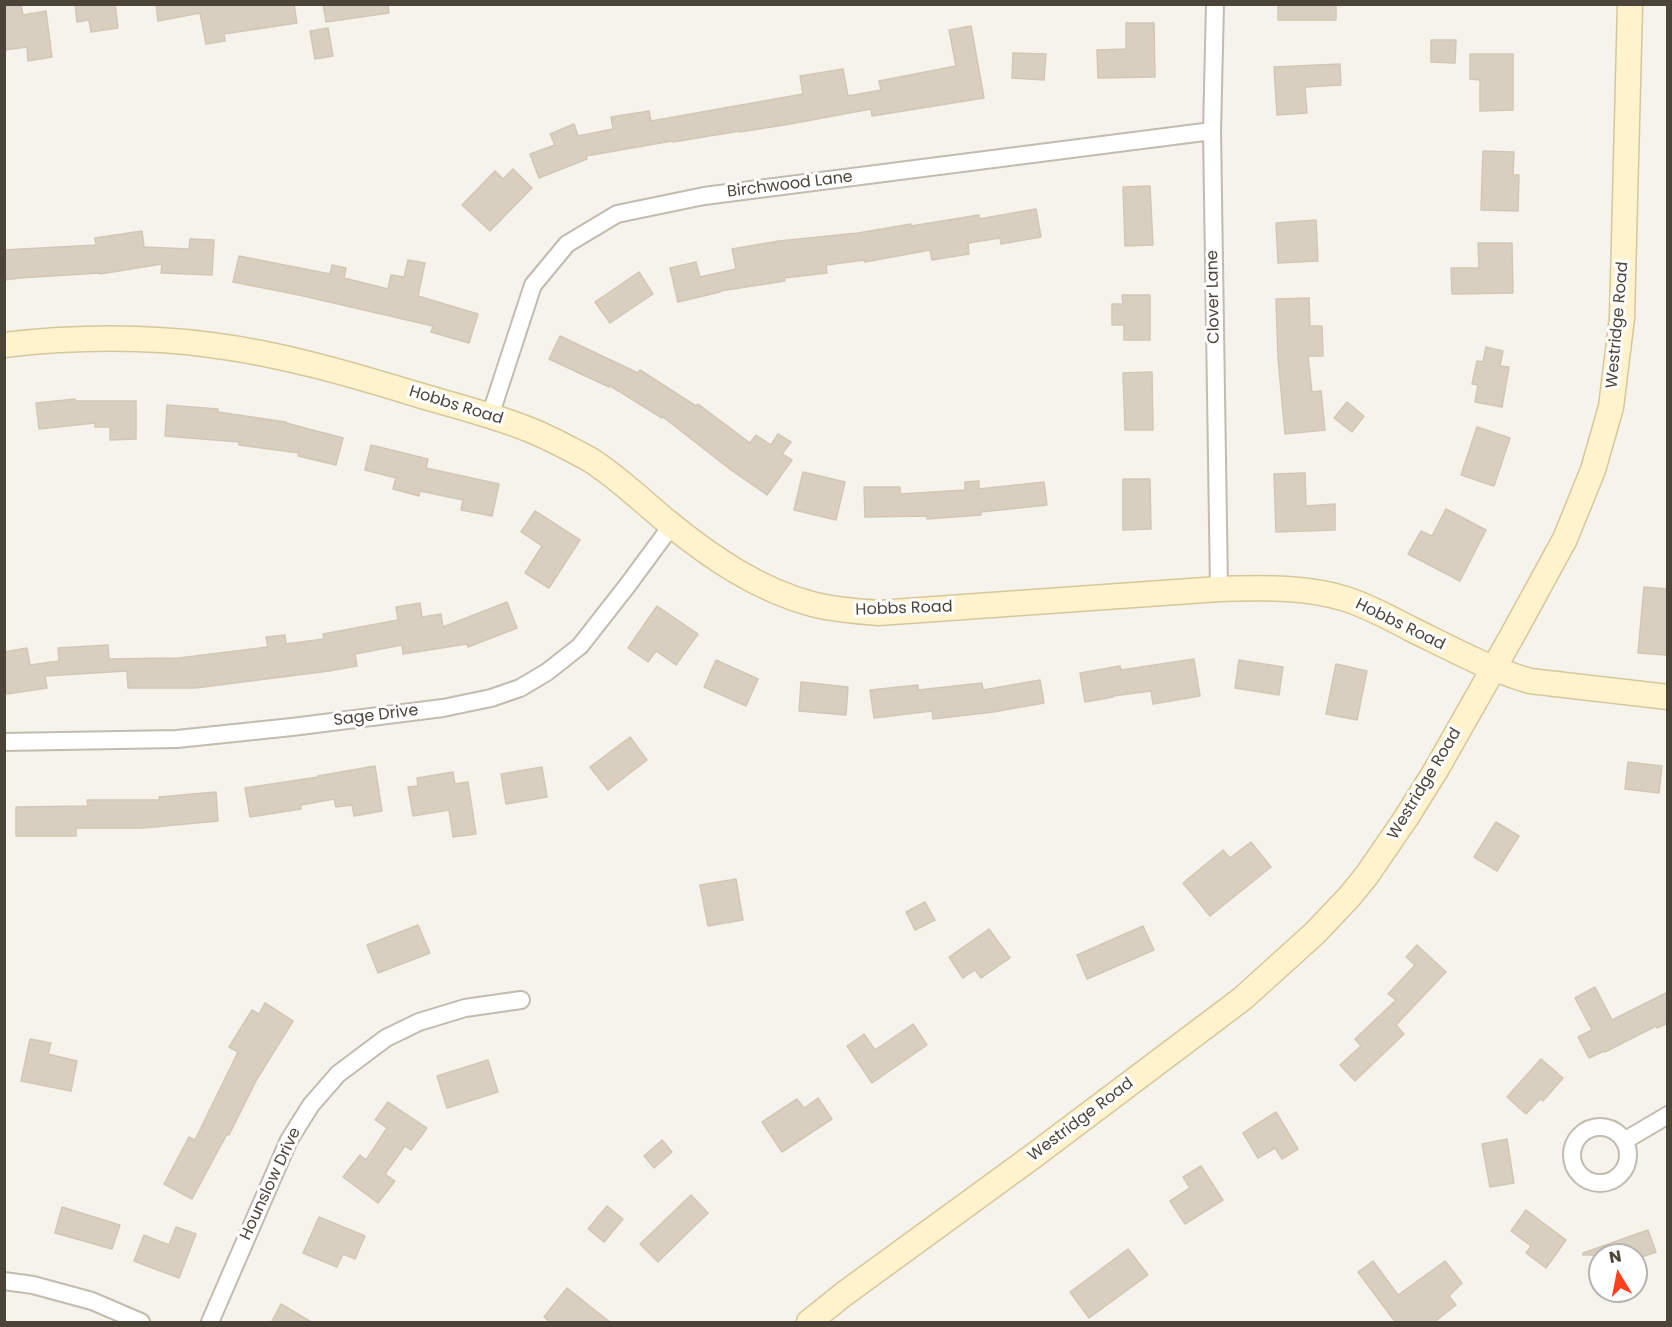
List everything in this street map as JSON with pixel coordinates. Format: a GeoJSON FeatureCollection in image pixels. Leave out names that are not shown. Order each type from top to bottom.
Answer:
{"type":"FeatureCollection","features":[{"type":"Feature","properties":{"kind":"street","name":"Clover Lane"},"geometry":{"type":"LineString","coordinates":[[1215,4],[1212,131],[1219,589]]}},
{"type":"Feature","properties":{"kind":"street","name":"Westridge Road"},"geometry":{"type":"LineString","coordinates":[[809,1323],[844,1294],[1032,1157],[1242,999],[1315,933],[1350,896],[1406,818],[1436,770],[1565,539],[1593,470],[1611,407],[1622,318],[1630,4]]}},
{"type":"Feature","properties":{"kind":"street","name":"Birchwood Lane"},"geometry":{"type":"LineString","coordinates":[[490,416],[534,285],[567,244],[617,214],[704,196],[1212,131]]}},
{"type":"Feature","properties":{"kind":"street","name":"Hobbs Road"},"geometry":{"type":"LineString","coordinates":[[4,345],[92,339],[212,345],[339,371],[490,416],[563,445],[622,483],[726,566],[771,589],[813,604],[842,610],[878,613],[1219,589],[1273,588],[1311,591],[1346,599],[1371,608],[1454,650],[1530,681],[1668,697]]}},
{"type":"Feature","properties":{"kind":"street","name":"Sage Drive"},"geometry":{"type":"LineString","coordinates":[[4,742],[177,739],[442,708],[491,698],[520,688],[547,672],[580,646],[672,525]]}},
{"type":"Feature","properties":{"kind":"street","name":"Hounslow Drive"},"geometry":{"type":"LineString","coordinates":[[210,1323],[289,1140],[311,1105],[338,1074],[386,1038],[419,1022],[465,1008],[521,1000]]}},
{"type":"Feature","properties":{"kind":"street"},"geometry":{"type":"LineString","coordinates":[[1624,1141],[1668,1115]]}},
{"type":"Feature","properties":{"kind":"street"},"geometry":{"type":"LineString","coordinates":[[4,1281],[33,1285],[92,1301],[141,1323]]}},
{"type":"Feature","properties":{"kind":"building"},"geometry":{"type":"Polygon","coordinates":[[[4,4],[21,4],[23,15],[46,11],[52,57],[28,61],[27,47],[4,50],[4,4]]]}},
{"type":"Feature","properties":{"kind":"building"},"geometry":{"type":"Polygon","coordinates":[[[75,4],[115,4],[118,28],[91,32],[89,20],[77,22],[75,4]]]}},
{"type":"Feature","properties":{"kind":"building"},"geometry":{"type":"Polygon","coordinates":[[[156,4],[294,4],[297,23],[224,34],[225,41],[206,44],[200,13],[158,21],[156,4]]]}},
{"type":"Feature","properties":{"kind":"building"},"geometry":{"type":"Polygon","coordinates":[[[323,4],[388,4],[389,13],[326,22],[323,4]]]}},
{"type":"Feature","properties":{"kind":"building"},"geometry":{"type":"Polygon","coordinates":[[[1278,4],[1336,4],[1336,20],[1278,20],[1278,4]]]}},
{"type":"Feature","properties":{"kind":"building"},"geometry":{"type":"Polygon","coordinates":[[[1126,23],[1154,23],[1155,77],[1098,78],[1097,50],[1126,49],[1126,23]]]}},
{"type":"Feature","properties":{"kind":"building"},"geometry":{"type":"Polygon","coordinates":[[[971,26],[984,98],[872,116],[871,109],[586,156],[587,159],[539,178],[530,154],[555,145],[550,134],[574,124],[578,136],[613,129],[611,117],[649,111],[651,121],[803,94],[800,76],[843,69],[848,96],[881,90],[879,81],[956,66],[949,30],[971,26]]]}},
{"type":"Feature","properties":{"kind":"building"},"geometry":{"type":"Polygon","coordinates":[[[328,28],[333,56],[315,59],[310,31],[328,28]]]}},
{"type":"Feature","properties":{"kind":"building"},"geometry":{"type":"Polygon","coordinates":[[[1431,40],[1456,40],[1455,63],[1431,62],[1431,40]]]}},
{"type":"Feature","properties":{"kind":"building"},"geometry":{"type":"Polygon","coordinates":[[[1013,53],[1046,54],[1044,80],[1012,78],[1013,53]]]}},
{"type":"Feature","properties":{"kind":"building"},"geometry":{"type":"Polygon","coordinates":[[[1470,54],[1513,54],[1513,110],[1480,111],[1480,80],[1470,79],[1470,54]]]}},
{"type":"Feature","properties":{"kind":"building"},"geometry":{"type":"Polygon","coordinates":[[[1340,64],[1341,85],[1305,87],[1307,113],[1277,115],[1274,67],[1340,64]]]}},
{"type":"Feature","properties":{"kind":"building"},"geometry":{"type":"Polygon","coordinates":[[[1483,151],[1514,152],[1513,175],[1519,175],[1518,211],[1481,210],[1483,151]]]}},
{"type":"Feature","properties":{"kind":"building"},"geometry":{"type":"Polygon","coordinates":[[[513,169],[532,188],[490,231],[462,205],[495,171],[503,179],[513,169]]]}},
{"type":"Feature","properties":{"kind":"building"},"geometry":{"type":"Polygon","coordinates":[[[1150,186],[1153,245],[1125,246],[1123,187],[1150,186]]]}},
{"type":"Feature","properties":{"kind":"building"},"geometry":{"type":"Polygon","coordinates":[[[1036,209],[1041,237],[1001,244],[1000,238],[968,243],[969,254],[932,260],[930,250],[865,262],[865,260],[826,265],[827,273],[784,278],[785,281],[720,291],[678,302],[670,268],[696,262],[700,277],[736,269],[732,249],[979,215],[979,219],[1036,209]]]}},
{"type":"Feature","properties":{"kind":"building"},"geometry":{"type":"Polygon","coordinates":[[[1316,220],[1318,261],[1278,263],[1276,223],[1316,220]]]}},
{"type":"Feature","properties":{"kind":"building"},"geometry":{"type":"Polygon","coordinates":[[[142,231],[144,247],[189,249],[190,239],[214,240],[212,275],[161,273],[162,264],[100,274],[4,280],[4,250],[96,245],[95,238],[142,231]]]}},
{"type":"Feature","properties":{"kind":"building"},"geometry":{"type":"Polygon","coordinates":[[[1478,243],[1512,243],[1513,293],[1452,294],[1451,268],[1479,268],[1478,243]]]}},
{"type":"Feature","properties":{"kind":"building"},"geometry":{"type":"Polygon","coordinates":[[[239,256],[330,274],[332,265],[346,268],[344,278],[388,289],[391,275],[404,277],[408,260],[425,263],[418,296],[478,314],[469,343],[431,332],[433,326],[233,282],[239,256]]]}},
{"type":"Feature","properties":{"kind":"building"},"geometry":{"type":"Polygon","coordinates":[[[639,272],[653,294],[610,323],[595,302],[639,272]]]}},
{"type":"Feature","properties":{"kind":"building"},"geometry":{"type":"Polygon","coordinates":[[[1122,295],[1150,295],[1150,340],[1124,340],[1124,325],[1112,325],[1112,304],[1123,304],[1122,295]]]}},
{"type":"Feature","properties":{"kind":"building"},"geometry":{"type":"Polygon","coordinates":[[[1309,298],[1310,326],[1322,326],[1323,356],[1308,356],[1312,392],[1321,391],[1325,430],[1285,434],[1278,358],[1276,299],[1309,298]]]}},
{"type":"Feature","properties":{"kind":"building"},"geometry":{"type":"Polygon","coordinates":[[[560,336],[638,373],[640,370],[696,406],[698,404],[750,443],[756,435],[771,445],[778,434],[791,442],[782,454],[792,460],[767,495],[663,417],[609,385],[609,387],[549,359],[560,336]]]}},
{"type":"Feature","properties":{"kind":"building"},"geometry":{"type":"Polygon","coordinates":[[[1486,347],[1503,351],[1500,366],[1509,367],[1502,407],[1475,402],[1478,385],[1472,384],[1477,361],[1483,362],[1486,347]]]}},
{"type":"Feature","properties":{"kind":"building"},"geometry":{"type":"Polygon","coordinates":[[[1152,372],[1153,430],[1125,430],[1123,373],[1152,372]]]}},
{"type":"Feature","properties":{"kind":"building"},"geometry":{"type":"Polygon","coordinates":[[[75,399],[76,401],[136,401],[136,439],[110,440],[110,427],[95,427],[95,423],[39,429],[36,403],[75,399]]]}},
{"type":"Feature","properties":{"kind":"building"},"geometry":{"type":"Polygon","coordinates":[[[1347,402],[1364,416],[1352,432],[1334,418],[1347,402]]]}},
{"type":"Feature","properties":{"kind":"building"},"geometry":{"type":"Polygon","coordinates":[[[167,405],[218,409],[218,412],[286,422],[343,438],[336,465],[298,456],[299,453],[239,445],[239,442],[165,436],[167,405]]]}},
{"type":"Feature","properties":{"kind":"building"},"geometry":{"type":"Polygon","coordinates":[[[1477,427],[1510,438],[1494,486],[1461,475],[1477,427]]]}},
{"type":"Feature","properties":{"kind":"building"},"geometry":{"type":"Polygon","coordinates":[[[371,445],[428,459],[426,468],[499,484],[492,516],[461,510],[463,500],[420,491],[419,496],[393,489],[396,478],[365,470],[371,445]]]}},
{"type":"Feature","properties":{"kind":"building"},"geometry":{"type":"Polygon","coordinates":[[[803,472],[845,482],[836,520],[794,510],[803,472]]]}},
{"type":"Feature","properties":{"kind":"building"},"geometry":{"type":"Polygon","coordinates":[[[1305,473],[1306,506],[1335,504],[1335,530],[1276,532],[1274,474],[1305,473]]]}},
{"type":"Feature","properties":{"kind":"building"},"geometry":{"type":"Polygon","coordinates":[[[1123,479],[1150,479],[1151,529],[1123,530],[1123,479]]]}},
{"type":"Feature","properties":{"kind":"building"},"geometry":{"type":"Polygon","coordinates":[[[979,481],[979,489],[1044,482],[1047,505],[981,512],[981,515],[927,519],[927,516],[865,517],[864,487],[900,487],[900,494],[965,490],[965,482],[979,481]]]}},
{"type":"Feature","properties":{"kind":"building"},"geometry":{"type":"Polygon","coordinates":[[[1446,509],[1486,530],[1460,581],[1408,554],[1421,531],[1432,536],[1446,509]]]}},
{"type":"Feature","properties":{"kind":"building"},"geometry":{"type":"Polygon","coordinates":[[[535,511],[580,540],[549,588],[525,573],[542,546],[521,532],[535,511]]]}},
{"type":"Feature","properties":{"kind":"building"},"geometry":{"type":"Polygon","coordinates":[[[1644,587],[1668,589],[1666,655],[1638,653],[1644,587]]]}},
{"type":"Feature","properties":{"kind":"building"},"geometry":{"type":"Polygon","coordinates":[[[507,602],[517,628],[468,647],[467,644],[403,654],[402,645],[355,654],[357,666],[329,671],[195,688],[128,688],[127,671],[45,676],[47,688],[7,694],[4,677],[4,652],[27,648],[30,665],[59,661],[58,648],[108,645],[109,659],[179,658],[268,647],[266,637],[285,635],[286,644],[324,639],[323,634],[398,620],[396,607],[420,603],[422,617],[441,614],[443,627],[507,602]]]}},
{"type":"Feature","properties":{"kind":"building"},"geometry":{"type":"Polygon","coordinates":[[[657,606],[698,634],[676,665],[656,651],[648,662],[628,648],[657,606]]]}},
{"type":"Feature","properties":{"kind":"building"},"geometry":{"type":"Polygon","coordinates":[[[1194,659],[1200,696],[1153,704],[1151,691],[1085,702],[1080,673],[1120,666],[1121,670],[1194,659]]]}},
{"type":"Feature","properties":{"kind":"building"},"geometry":{"type":"Polygon","coordinates":[[[716,660],[758,679],[746,706],[704,687],[716,660]]]}},
{"type":"Feature","properties":{"kind":"building"},"geometry":{"type":"Polygon","coordinates":[[[1239,660],[1283,667],[1279,695],[1235,688],[1239,660]]]}},
{"type":"Feature","properties":{"kind":"building"},"geometry":{"type":"Polygon","coordinates":[[[1336,664],[1367,671],[1357,720],[1326,714],[1336,664]]]}},
{"type":"Feature","properties":{"kind":"building"},"geometry":{"type":"Polygon","coordinates":[[[1040,680],[1044,703],[933,719],[932,711],[874,718],[870,690],[918,685],[918,690],[982,683],[983,690],[1040,680]]]}},
{"type":"Feature","properties":{"kind":"building"},"geometry":{"type":"Polygon","coordinates":[[[801,682],[848,687],[846,715],[799,711],[801,682]]]}},
{"type":"Feature","properties":{"kind":"building"},"geometry":{"type":"Polygon","coordinates":[[[630,737],[647,760],[608,790],[590,767],[630,737]]]}},
{"type":"Feature","properties":{"kind":"building"},"geometry":{"type":"Polygon","coordinates":[[[1628,762],[1662,766],[1659,793],[1625,789],[1628,762]]]}},
{"type":"Feature","properties":{"kind":"building"},"geometry":{"type":"Polygon","coordinates":[[[375,766],[382,811],[354,816],[352,805],[336,807],[334,799],[301,805],[301,809],[250,817],[245,788],[375,766]]]}},
{"type":"Feature","properties":{"kind":"building"},"geometry":{"type":"Polygon","coordinates":[[[542,767],[547,797],[506,804],[501,774],[542,767]]]}},
{"type":"Feature","properties":{"kind":"building"},"geometry":{"type":"Polygon","coordinates":[[[453,772],[455,784],[468,782],[476,834],[453,837],[449,810],[413,816],[408,787],[418,786],[417,778],[453,772]]]}},
{"type":"Feature","properties":{"kind":"building"},"geometry":{"type":"Polygon","coordinates":[[[216,792],[218,821],[143,828],[76,828],[76,836],[16,836],[16,807],[88,806],[87,800],[160,800],[159,797],[216,792]]]}},
{"type":"Feature","properties":{"kind":"building"},"geometry":{"type":"Polygon","coordinates":[[[1496,822],[1519,836],[1497,871],[1474,857],[1496,822]]]}},
{"type":"Feature","properties":{"kind":"building"},"geometry":{"type":"Polygon","coordinates":[[[1251,842],[1271,867],[1210,916],[1183,883],[1223,850],[1230,858],[1251,842]]]}},
{"type":"Feature","properties":{"kind":"building"},"geometry":{"type":"Polygon","coordinates":[[[736,879],[743,920],[708,926],[700,885],[736,879]]]}},
{"type":"Feature","properties":{"kind":"building"},"geometry":{"type":"Polygon","coordinates":[[[925,902],[935,920],[915,930],[906,912],[925,902]]]}},
{"type":"Feature","properties":{"kind":"building"},"geometry":{"type":"Polygon","coordinates":[[[418,925],[430,953],[378,973],[367,945],[418,925]]]}},
{"type":"Feature","properties":{"kind":"building"},"geometry":{"type":"Polygon","coordinates":[[[1143,926],[1154,950],[1087,979],[1077,955],[1143,926]]]}},
{"type":"Feature","properties":{"kind":"building"},"geometry":{"type":"Polygon","coordinates":[[[989,929],[1010,958],[981,978],[975,970],[963,978],[949,957],[989,929]]]}},
{"type":"Feature","properties":{"kind":"building"},"geometry":{"type":"Polygon","coordinates":[[[1417,945],[1446,972],[1396,1025],[1404,1034],[1355,1081],[1340,1065],[1361,1046],[1355,1039],[1396,1000],[1388,994],[1415,965],[1406,957],[1417,945]]]}},
{"type":"Feature","properties":{"kind":"building"},"geometry":{"type":"Polygon","coordinates":[[[1595,987],[1612,1020],[1668,992],[1668,1023],[1657,1028],[1656,1026],[1589,1058],[1578,1037],[1592,1030],[1575,998],[1595,987]]]}},
{"type":"Feature","properties":{"kind":"building"},"geometry":{"type":"Polygon","coordinates":[[[265,1003],[293,1021],[257,1079],[229,1135],[227,1134],[192,1199],[164,1184],[189,1137],[195,1140],[238,1052],[229,1047],[252,1010],[259,1014],[265,1003]]]}},
{"type":"Feature","properties":{"kind":"building"},"geometry":{"type":"Polygon","coordinates":[[[913,1024],[927,1045],[872,1083],[847,1046],[864,1034],[875,1050],[913,1024]]]}},
{"type":"Feature","properties":{"kind":"building"},"geometry":{"type":"Polygon","coordinates":[[[30,1039],[51,1043],[48,1054],[77,1061],[71,1091],[21,1081],[30,1039]]]}},
{"type":"Feature","properties":{"kind":"building"},"geometry":{"type":"Polygon","coordinates":[[[1541,1059],[1563,1078],[1543,1101],[1540,1099],[1526,1114],[1507,1097],[1541,1059]]]}},
{"type":"Feature","properties":{"kind":"building"},"geometry":{"type":"Polygon","coordinates":[[[488,1060],[498,1092],[447,1108],[437,1076],[488,1060]]]}},
{"type":"Feature","properties":{"kind":"building"},"geometry":{"type":"Polygon","coordinates":[[[818,1098],[832,1119],[782,1152],[762,1122],[797,1099],[804,1108],[818,1098]]]}},
{"type":"Feature","properties":{"kind":"building"},"geometry":{"type":"Polygon","coordinates":[[[388,1102],[427,1128],[411,1150],[405,1146],[385,1174],[395,1181],[378,1203],[343,1177],[360,1155],[366,1160],[387,1128],[375,1120],[388,1102]]]}},
{"type":"Feature","properties":{"kind":"building"},"geometry":{"type":"Polygon","coordinates":[[[1276,1112],[1298,1149],[1282,1159],[1275,1148],[1258,1158],[1243,1133],[1276,1112]]]}},
{"type":"Feature","properties":{"kind":"building"},"geometry":{"type":"Polygon","coordinates":[[[1507,1139],[1514,1183],[1490,1187],[1482,1144],[1507,1139]]]}},
{"type":"Feature","properties":{"kind":"building"},"geometry":{"type":"Polygon","coordinates":[[[662,1140],[672,1152],[654,1168],[644,1156],[662,1140]]]}},
{"type":"Feature","properties":{"kind":"building"},"geometry":{"type":"Polygon","coordinates":[[[1201,1166],[1223,1200],[1185,1224],[1170,1201],[1190,1188],[1183,1177],[1201,1166]]]}},
{"type":"Feature","properties":{"kind":"building"},"geometry":{"type":"Polygon","coordinates":[[[691,1195],[708,1213],[658,1262],[640,1244],[691,1195]]]}},
{"type":"Feature","properties":{"kind":"building"},"geometry":{"type":"Polygon","coordinates":[[[607,1206],[623,1219],[604,1242],[588,1229],[607,1206]]]}},
{"type":"Feature","properties":{"kind":"building"},"geometry":{"type":"Polygon","coordinates":[[[62,1207],[120,1225],[112,1249],[55,1233],[62,1207]]]}},
{"type":"Feature","properties":{"kind":"building"},"geometry":{"type":"Polygon","coordinates":[[[1526,1210],[1566,1240],[1546,1268],[1526,1253],[1531,1246],[1511,1231],[1526,1210]]]}},
{"type":"Feature","properties":{"kind":"building"},"geometry":{"type":"Polygon","coordinates":[[[319,1217],[365,1236],[355,1259],[343,1254],[337,1267],[303,1253],[319,1217]]]}},
{"type":"Feature","properties":{"kind":"building"},"geometry":{"type":"Polygon","coordinates":[[[176,1227],[196,1234],[179,1278],[134,1261],[144,1235],[169,1245],[176,1227]]]}},
{"type":"Feature","properties":{"kind":"building"},"geometry":{"type":"Polygon","coordinates":[[[1648,1230],[1656,1252],[1648,1255],[1648,1243],[1611,1243],[1648,1230]]]}},
{"type":"Feature","properties":{"kind":"building"},"geometry":{"type":"Polygon","coordinates":[[[1128,1249],[1148,1275],[1089,1318],[1070,1292],[1128,1249]]]}},
{"type":"Feature","properties":{"kind":"building"},"geometry":{"type":"Polygon","coordinates":[[[1373,1261],[1398,1295],[1445,1261],[1462,1283],[1449,1296],[1456,1305],[1433,1323],[1396,1323],[1358,1272],[1373,1261]]]}},
{"type":"Feature","properties":{"kind":"building"},"geometry":{"type":"Polygon","coordinates":[[[567,1288],[611,1323],[551,1323],[544,1317],[567,1288]]]}},
{"type":"Feature","properties":{"kind":"building"},"geometry":{"type":"Polygon","coordinates":[[[281,1304],[313,1323],[271,1323],[281,1304]]]}}]}
